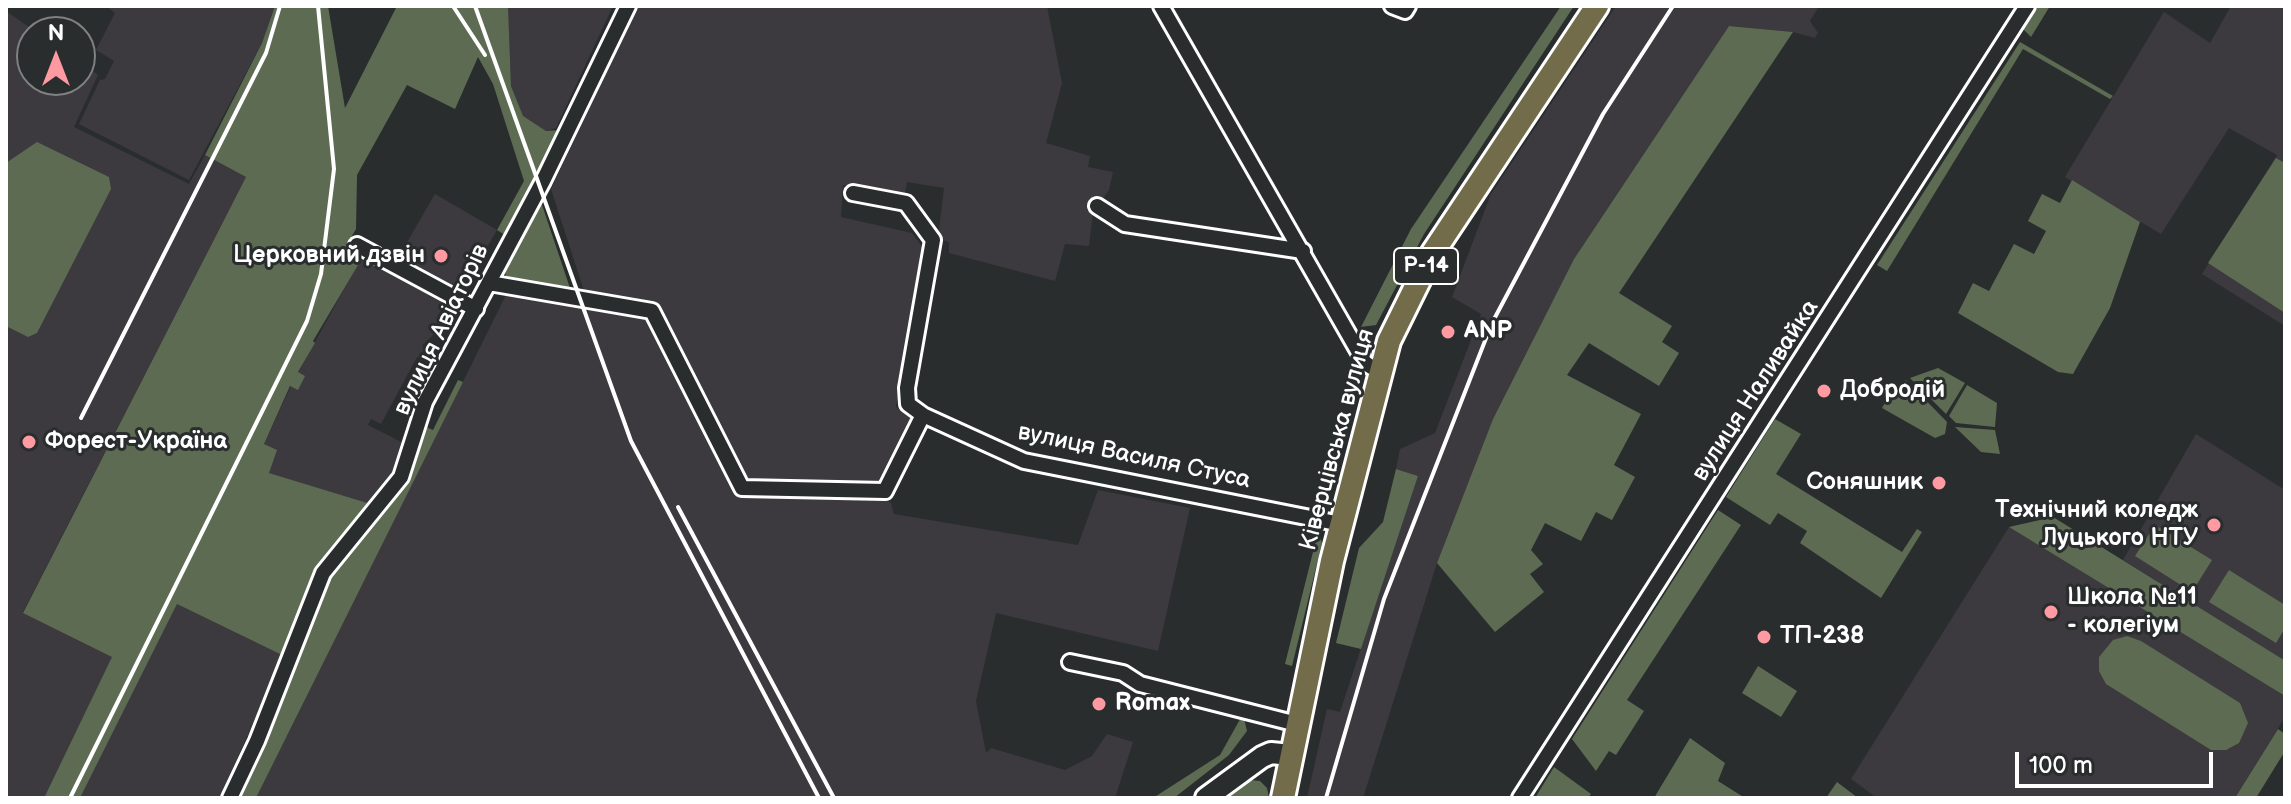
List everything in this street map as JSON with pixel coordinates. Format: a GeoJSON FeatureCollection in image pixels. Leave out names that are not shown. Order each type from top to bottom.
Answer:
{"type":"FeatureCollection","features":[{"type":"Feature","properties":{"kind":"main road","name":"Ківерцівська вулиця"},"geometry":{"type":"LineString","coordinates":[[1283,798],[1341,524],[1378,371],[1406,302],[1432,254],[1597,6]]}},
{"type":"Feature","properties":{"kind":"main road"},"geometry":{"type":"LineString","coordinates":[[1206,798],[1262,757],[1271,753],[1291,755]]}},
{"type":"Feature","properties":{"kind":"street","name":"вулиця Авіаторів"},"geometry":{"type":"LineString","coordinates":[[230,798],[257,741],[323,573],[385,501],[401,477],[425,402],[476,309],[628,6]]}},
{"type":"Feature","properties":{"kind":"street"},"geometry":{"type":"LineString","coordinates":[[1161,6],[1365,363],[1378,371]]}},
{"type":"Feature","properties":{"kind":"street"},"geometry":{"type":"LineString","coordinates":[[1392,6],[1405,11],[1408,6]]}},
{"type":"Feature","properties":{"kind":"street","name":"вулиця Наливайка"},"geometry":{"type":"LineString","coordinates":[[1520,798],[2027,6]]}},
{"type":"Feature","properties":{"kind":"street"},"geometry":{"type":"LineString","coordinates":[[489,283],[652,311],[734,480],[742,488],[885,491],[923,415],[908,404],[907,388],[933,240],[906,203],[853,193]]}},
{"type":"Feature","properties":{"kind":"street"},"geometry":{"type":"LineString","coordinates":[[1097,206],[1125,224],[1303,251]]}},
{"type":"Feature","properties":{"kind":"street"},"geometry":{"type":"LineString","coordinates":[[357,245],[476,309]]}},
{"type":"Feature","properties":{"kind":"street","name":"вулиця Василя Стуса"},"geometry":{"type":"LineString","coordinates":[[923,415],[1024,461],[1341,524]]}},
{"type":"Feature","properties":{"kind":"street"},"geometry":{"type":"LineString","coordinates":[[1070,662],[1123,673],[1140,684],[1297,724]]}},
{"type":"Feature","properties":{"kind":"shaded area"},"geometry":{"type":"Polygon","coordinates":[[[106,6],[275,6],[262,43],[189,180],[79,124],[92,96],[96,96],[100,80],[105,79],[114,61],[96,50],[115,13],[106,6]]]}},
{"type":"Feature","properties":{"kind":"shaded area"},"geometry":{"type":"Polygon","coordinates":[[[508,6],[613,6],[556,128],[546,131],[523,117],[511,86],[508,6]]]}},
{"type":"Feature","properties":{"kind":"shaded area"},"geometry":{"type":"Polygon","coordinates":[[[638,6],[1047,6],[1062,83],[1046,143],[1090,156],[1088,167],[1113,172],[1109,190],[1093,212],[1089,246],[1065,244],[1055,281],[949,253],[949,242],[938,239],[944,188],[907,182],[904,199],[843,185],[841,217],[912,233],[923,248],[896,407],[913,419],[884,483],[878,486],[747,484],[658,307],[601,300],[584,291],[551,189],[638,6]]]}},
{"type":"Feature","properties":{"kind":"shaded area"},"geometry":{"type":"Polygon","coordinates":[[[1616,6],[1819,6],[1810,21],[1818,33],[1815,38],[1793,32],[1729,26],[1574,259],[1493,419],[1437,563],[1363,798],[1307,798],[1327,709],[1340,712],[1418,476],[1396,469],[1400,449],[1435,433],[1481,314],[1452,297],[1491,194],[1616,6]]]}},
{"type":"Feature","properties":{"kind":"shaded area"},"geometry":{"type":"Polygon","coordinates":[[[2231,6],[2285,6],[2285,326],[2202,274],[2277,155],[2229,128],[2161,234],[2065,177],[2164,12],[2210,43],[2231,6]]]}},
{"type":"Feature","properties":{"kind":"shaded area"},"geometry":{"type":"Polygon","coordinates":[[[6,11],[16,18],[16,96],[88,96],[74,127],[189,184],[205,155],[246,177],[23,612],[113,657],[44,798],[6,798],[6,11]]]}},
{"type":"Feature","properties":{"kind":"shaded area"},"geometry":{"type":"Polygon","coordinates":[[[435,194],[497,230],[461,292],[399,256],[435,194]]]}},
{"type":"Feature","properties":{"kind":"shaded area"},"geometry":{"type":"Polygon","coordinates":[[[360,252],[454,303],[436,332],[422,346],[428,351],[424,360],[417,357],[381,424],[371,419],[368,425],[407,445],[397,474],[374,505],[268,473],[264,444],[291,386],[298,389],[304,377],[298,373],[360,260],[357,258],[360,252]]]}},
{"type":"Feature","properties":{"kind":"shaded area"},"geometry":{"type":"Polygon","coordinates":[[[506,295],[630,311],[651,319],[667,346],[736,496],[877,495],[891,503],[894,514],[1078,545],[1098,490],[1190,508],[1158,651],[996,613],[976,701],[986,753],[991,748],[1065,770],[1092,756],[1107,734],[1133,742],[1115,798],[256,798],[506,295]]]}},
{"type":"Feature","properties":{"kind":"shaded area","name":"Технічний коледж Луцького НТУ"},"geometry":{"type":"Polygon","coordinates":[[[2196,434],[2285,490],[2285,661],[2123,560],[2196,434]]]}},
{"type":"Feature","properties":{"kind":"shaded area","name":"Школа №11 - колегіум"},"geometry":{"type":"Polygon","coordinates":[[[2009,527],[2285,696],[2285,717],[2235,798],[1877,798],[1851,779],[2009,527]]]}},
{"type":"Feature","properties":{"kind":"shaded area"},"geometry":{"type":"Polygon","coordinates":[[[177,604],[284,656],[219,798],[80,798],[177,604]]]}},
{"type":"Feature","properties":{"kind":"green space"},"geometry":{"type":"Polygon","coordinates":[[[275,6],[328,6],[345,108],[397,6],[508,6],[511,86],[523,116],[546,131],[560,130],[508,237],[497,230],[524,181],[493,84],[478,57],[455,109],[407,85],[357,175],[356,229],[347,244],[360,252],[357,258],[361,260],[313,341],[315,343],[298,372],[305,376],[298,390],[290,386],[264,444],[277,450],[269,473],[374,505],[319,570],[284,656],[177,604],[80,798],[44,798],[112,657],[23,613],[246,177],[205,155],[262,43],[275,6]]]}},
{"type":"Feature","properties":{"kind":"green space"},"geometry":{"type":"Polygon","coordinates":[[[1561,6],[1574,6],[1424,234],[1376,325],[1361,327],[1411,229],[1561,6]]]}},
{"type":"Feature","properties":{"kind":"green space"},"geometry":{"type":"Polygon","coordinates":[[[2038,6],[2050,6],[2031,37],[2023,29],[2038,6]]]}},
{"type":"Feature","properties":{"kind":"green space"},"geometry":{"type":"Polygon","coordinates":[[[1729,26],[1793,32],[1619,293],[1672,326],[1662,342],[1679,353],[1659,386],[1589,343],[1567,375],[1641,414],[1614,465],[1635,477],[1612,520],[1596,512],[1581,541],[1545,523],[1531,550],[1543,564],[1530,574],[1544,592],[1495,632],[1437,563],[1493,419],[1574,259],[1729,26]]]}},
{"type":"Feature","properties":{"kind":"green space"},"geometry":{"type":"Polygon","coordinates":[[[2020,42],[2113,96],[2110,99],[2023,49],[1887,271],[1877,265],[2020,42]]]}},
{"type":"Feature","properties":{"kind":"green space"},"geometry":{"type":"Polygon","coordinates":[[[37,142],[109,177],[111,189],[37,333],[28,337],[6,326],[6,163],[37,142]]]}},
{"type":"Feature","properties":{"kind":"green space"},"geometry":{"type":"Polygon","coordinates":[[[2276,158],[2285,163],[2285,313],[2208,263],[2276,158]]]}},
{"type":"Feature","properties":{"kind":"green space"},"geometry":{"type":"Polygon","coordinates":[[[2072,180],[2140,222],[2110,308],[2073,374],[2058,372],[1958,313],[1973,283],[1989,291],[2014,244],[2034,254],[2046,231],[2028,221],[2042,194],[2060,203],[2072,180]]]}},
{"type":"Feature","properties":{"kind":"green space"},"geometry":{"type":"Polygon","coordinates":[[[539,196],[572,294],[506,277],[504,266],[539,196]]]}},
{"type":"Feature","properties":{"kind":"green space"},"geometry":{"type":"Polygon","coordinates":[[[1938,368],[1965,383],[1946,414],[1910,378],[1938,368]]]}},
{"type":"Feature","properties":{"kind":"green space"},"geometry":{"type":"Polygon","coordinates":[[[458,380],[463,382],[256,798],[237,798],[327,576],[389,505],[406,478],[421,425],[433,430],[458,380]]]}},
{"type":"Feature","properties":{"kind":"green space"},"geometry":{"type":"Polygon","coordinates":[[[1906,380],[1947,422],[1945,434],[1935,438],[1882,408],[1893,389],[1906,380]]]}},
{"type":"Feature","properties":{"kind":"green space"},"geometry":{"type":"Polygon","coordinates":[[[1967,385],[1997,403],[1995,427],[1956,423],[1949,416],[1967,385]]]}},
{"type":"Feature","properties":{"kind":"green space"},"geometry":{"type":"Polygon","coordinates":[[[1775,419],[1801,434],[1776,474],[1902,552],[1917,529],[1922,532],[1881,598],[1800,543],[1807,531],[1778,513],[1770,525],[1726,497],[1775,419]]]}},
{"type":"Feature","properties":{"kind":"green space"},"geometry":{"type":"Polygon","coordinates":[[[1955,427],[1995,430],[2000,454],[1981,452],[1955,427]]]}},
{"type":"Feature","properties":{"kind":"green space"},"geometry":{"type":"Polygon","coordinates":[[[1396,469],[1418,476],[1361,649],[1336,643],[1359,548],[1383,522],[1396,469]]]}},
{"type":"Feature","properties":{"kind":"green space"},"geometry":{"type":"Polygon","coordinates":[[[1718,510],[1741,525],[1627,700],[1644,711],[1616,755],[1609,751],[1596,771],[1572,739],[1718,510]]]}},
{"type":"Feature","properties":{"kind":"green space"},"geometry":{"type":"Polygon","coordinates":[[[2053,517],[2284,660],[2285,696],[2009,527],[2053,517]]]}},
{"type":"Feature","properties":{"kind":"green space"},"geometry":{"type":"Polygon","coordinates":[[[2155,525],[2212,560],[2192,592],[2135,556],[2155,525]]]}},
{"type":"Feature","properties":{"kind":"green space"},"geometry":{"type":"Polygon","coordinates":[[[1318,532],[1322,543],[1292,666],[1285,664],[1318,532]]]}},
{"type":"Feature","properties":{"kind":"green space"},"geometry":{"type":"Polygon","coordinates":[[[2229,570],[2285,605],[2285,628],[2276,643],[2209,602],[2229,570]]]}},
{"type":"Feature","properties":{"kind":"green space"},"geometry":{"type":"Polygon","coordinates":[[[2127,636],[2141,641],[2240,703],[2248,723],[2239,743],[2226,750],[2211,750],[2106,684],[2099,671],[2099,657],[2113,640],[2127,636]]]}},
{"type":"Feature","properties":{"kind":"green space"},"geometry":{"type":"Polygon","coordinates":[[[1758,666],[1797,691],[1781,717],[1742,693],[1758,666]]]}},
{"type":"Feature","properties":{"kind":"green space"},"geometry":{"type":"Polygon","coordinates":[[[1243,714],[1247,731],[1229,755],[1174,798],[1153,798],[1220,755],[1243,714]]]}},
{"type":"Feature","properties":{"kind":"green space"},"geometry":{"type":"Polygon","coordinates":[[[2278,729],[2285,734],[2285,751],[2256,798],[2235,798],[2278,729]]]}},
{"type":"Feature","properties":{"kind":"green space"},"geometry":{"type":"Polygon","coordinates":[[[1690,738],[1725,763],[1718,781],[1745,798],[1654,798],[1690,738]]]}},
{"type":"Feature","properties":{"kind":"green space"},"geometry":{"type":"Polygon","coordinates":[[[1554,767],[1591,794],[1588,798],[1535,798],[1554,767]]]}},
{"type":"Feature","properties":{"kind":"green space"},"geometry":{"type":"Polygon","coordinates":[[[1250,780],[1260,781],[1267,788],[1269,798],[1228,798],[1250,780]]]}},
{"type":"Feature","properties":{"kind":"green space"},"geometry":{"type":"Polygon","coordinates":[[[1837,782],[1858,798],[1826,798],[1837,782]]]}},
{"type":"Feature","properties":{"kind":"railway"},"geometry":{"type":"LineString","coordinates":[[81,418],[266,53],[280,6]]}},
{"type":"Feature","properties":{"kind":"railway"},"geometry":{"type":"LineString","coordinates":[[70,798],[307,321],[321,274],[334,169],[318,6]]}},
{"type":"Feature","properties":{"kind":"railway"},"geometry":{"type":"LineString","coordinates":[[453,6],[485,55]]}},
{"type":"Feature","properties":{"kind":"railway"},"geometry":{"type":"LineString","coordinates":[[475,6],[631,441],[819,798]]}},
{"type":"Feature","properties":{"kind":"railway"},"geometry":{"type":"LineString","coordinates":[[1326,798],[1384,599],[1492,323],[1603,114],[1673,6]]}},
{"type":"Feature","properties":{"kind":"railway"},"geometry":{"type":"LineString","coordinates":[[678,507],[834,798]]}},
{"type":"Feature","properties":{"kind":"place","name":"Церковний дзвін"},"geometry":{"type":"Point","coordinates":[441,256]}},
{"type":"Feature","properties":{"kind":"place","name":"ANP"},"geometry":{"type":"Point","coordinates":[1448,332]}},
{"type":"Feature","properties":{"kind":"place","name":"Добродій"},"geometry":{"type":"Point","coordinates":[1824,391]}},
{"type":"Feature","properties":{"kind":"place","name":"Форест-Україна"},"geometry":{"type":"Point","coordinates":[29,442]}},
{"type":"Feature","properties":{"kind":"place","name":"Соняшник"},"geometry":{"type":"Point","coordinates":[1939,483]}},
{"type":"Feature","properties":{"kind":"place","name":"Технічний коледж Луцького НТУ"},"geometry":{"type":"Point","coordinates":[2214,525]}},
{"type":"Feature","properties":{"kind":"place","name":"Школа №11 - колегіум"},"geometry":{"type":"Point","coordinates":[2051,612]}},
{"type":"Feature","properties":{"kind":"place","name":"ТП-238"},"geometry":{"type":"Point","coordinates":[1764,637]}},
{"type":"Feature","properties":{"kind":"place","name":"Romax"},"geometry":{"type":"Point","coordinates":[1099,704]}}]}
